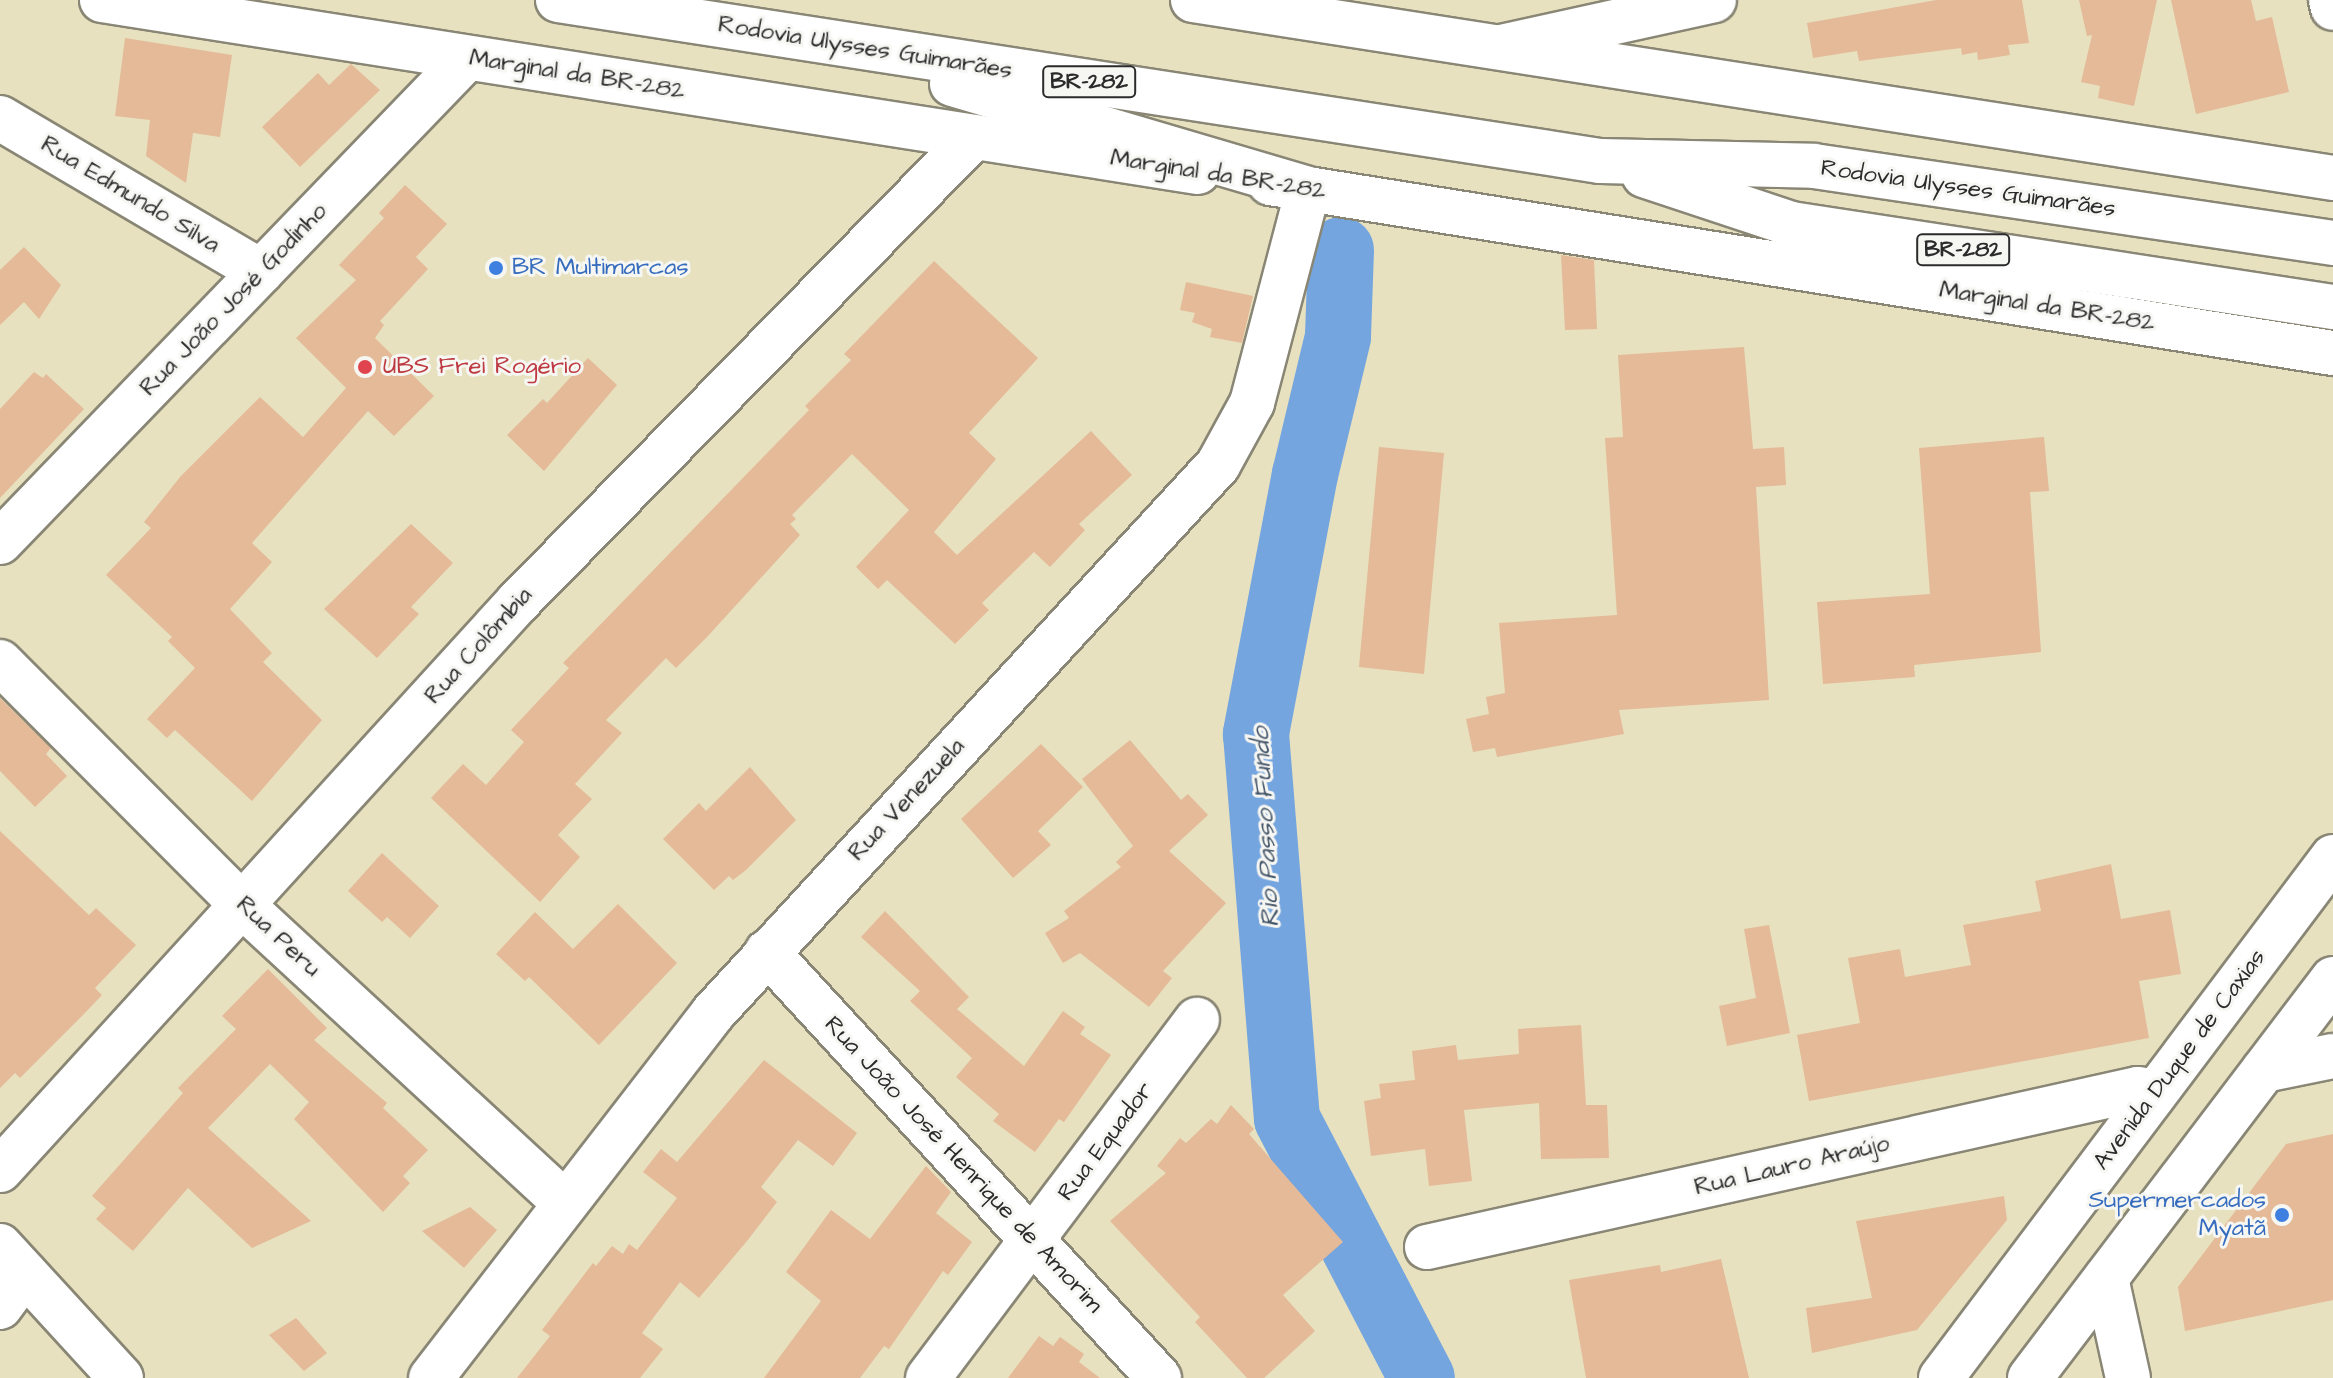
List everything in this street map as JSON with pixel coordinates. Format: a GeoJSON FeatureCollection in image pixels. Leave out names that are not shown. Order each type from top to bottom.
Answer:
{"type":"FeatureCollection","features":[{"type":"Feature","properties":{"kind":"main road","name":"Marginal da BR-282"},"geometry":{"type":"LineString","coordinates":[[102,0],[2333,353]]}},
{"type":"Feature","properties":{"kind":"main road","name":"Rodovia Ulysses Guimarães"},"geometry":{"type":"LineString","coordinates":[[558,0],[1600,161],[1814,166],[2333,243]]}},
{"type":"Feature","properties":{"kind":"main road"},"geometry":{"type":"LineString","coordinates":[[1193,0],[2333,178]]}},
{"type":"Feature","properties":{"kind":"main road"},"geometry":{"type":"LineString","coordinates":[[1498,47],[1714,0]]}},
{"type":"Feature","properties":{"kind":"main road"},"geometry":{"type":"LineString","coordinates":[[2331,0],[2333,8]]}},
{"type":"Feature","properties":{"kind":"main road"},"geometry":{"type":"LineString","coordinates":[[785,35],[1308,189]]}},
{"type":"Feature","properties":{"kind":"main road","name":"Rua João José Godinho"},"geometry":{"type":"LineString","coordinates":[[0,542],[467,58]]}},
{"type":"Feature","properties":{"kind":"main road","name":"Rua Edmundo Silva"},"geometry":{"type":"LineString","coordinates":[[0,118],[261,272]]}},
{"type":"Feature","properties":{"kind":"main road","name":"Rua Colômbia"},"geometry":{"type":"LineString","coordinates":[[0,1170],[518,602],[974,137]]}},
{"type":"Feature","properties":{"kind":"main road","name":"Rodovia Ulysses Guimarães"},"geometry":{"type":"LineString","coordinates":[[1600,161],[1791,224],[2333,307]]}},
{"type":"Feature","properties":{"kind":"main road","name":"Rua Venezuela"},"geometry":{"type":"LineString","coordinates":[[431,1378],[657,1080],[767,952],[1235,441],[1252,403],[1308,189]]}},
{"type":"Feature","properties":{"kind":"main road","name":"Rua Peru"},"geometry":{"type":"LineString","coordinates":[[0,662],[243,906],[565,1203]]}},
{"type":"Feature","properties":{"kind":"main road","name":"Avenida Duque de Caxias"},"geometry":{"type":"LineString","coordinates":[[1941,1378],[2333,857]]}},
{"type":"Feature","properties":{"kind":"main road","name":"Rua João José Henrique de Amorim"},"geometry":{"type":"LineString","coordinates":[[767,952],[1159,1378]]}},
{"type":"Feature","properties":{"kind":"main road"},"geometry":{"type":"LineString","coordinates":[[2030,1378],[2333,979]]}},
{"type":"Feature","properties":{"kind":"main road","name":"Rua Equador"},"geometry":{"type":"LineString","coordinates":[[928,1378],[1197,1020]]}},
{"type":"Feature","properties":{"kind":"main road"},"geometry":{"type":"LineString","coordinates":[[2264,1070],[2333,1056]]}},
{"type":"Feature","properties":{"kind":"main road","name":"Rua Lauro Araújo"},"geometry":{"type":"LineString","coordinates":[[1427,1247],[2138,1089],[2156,1092]]}},
{"type":"Feature","properties":{"kind":"main road"},"geometry":{"type":"LineString","coordinates":[[8,1275],[121,1378]]}},
{"type":"Feature","properties":{"kind":"main road"},"geometry":{"type":"LineString","coordinates":[[2106,1278],[2128,1378]]}},
{"type":"Feature","properties":{"kind":"building"},"geometry":{"type":"Polygon","coordinates":[[[1936,0],[2022,0],[2029,43],[2008,45],[2010,55],[1978,60],[1977,52],[1962,55],[1961,48],[1859,61],[1857,51],[1813,58],[1807,23],[1936,0]]]}},
{"type":"Feature","properties":{"kind":"building"},"geometry":{"type":"Polygon","coordinates":[[[2079,0],[2157,0],[2134,106],[2098,98],[2100,86],[2081,82],[2092,35],[2087,36],[2079,0]]]}},
{"type":"Feature","properties":{"kind":"building"},"geometry":{"type":"Polygon","coordinates":[[[2171,0],[2251,0],[2256,21],[2272,17],[2289,92],[2196,114],[2171,0]]]}},
{"type":"Feature","properties":{"kind":"building"},"geometry":{"type":"Polygon","coordinates":[[[125,38],[232,55],[220,137],[193,133],[186,183],[146,156],[150,120],[115,116],[125,38]]]}},
{"type":"Feature","properties":{"kind":"building"},"geometry":{"type":"Polygon","coordinates":[[[351,64],[380,90],[300,167],[262,127],[318,73],[329,85],[351,64]]]}},
{"type":"Feature","properties":{"kind":"building"},"geometry":{"type":"Polygon","coordinates":[[[405,185],[447,224],[416,257],[428,269],[380,321],[384,325],[375,338],[434,396],[394,436],[368,411],[252,543],[272,562],[230,609],[272,653],[263,662],[322,720],[252,801],[175,730],[167,738],[147,719],[195,668],[168,641],[172,637],[106,575],[151,528],[144,522],[181,476],[260,397],[303,437],[346,388],[296,338],[356,280],[339,265],[384,218],[379,213],[405,185]]]}},
{"type":"Feature","properties":{"kind":"building"},"geometry":{"type":"Polygon","coordinates":[[[24,247],[61,285],[39,319],[24,302],[0,325],[0,270],[24,247]]]}},
{"type":"Feature","properties":{"kind":"building"},"geometry":{"type":"Polygon","coordinates":[[[1561,255],[1594,260],[1597,329],[1565,330],[1561,255]]]}},
{"type":"Feature","properties":{"kind":"building"},"geometry":{"type":"Polygon","coordinates":[[[934,261],[1038,358],[969,433],[996,459],[934,532],[957,555],[1091,431],[1132,475],[1079,524],[1085,530],[1050,567],[1034,552],[982,603],[989,610],[955,644],[887,580],[878,589],[856,567],[909,510],[852,454],[792,515],[796,519],[790,524],[800,535],[707,637],[676,668],[666,658],[606,720],[622,733],[575,784],[592,799],[558,835],[580,857],[540,902],[431,798],[463,764],[486,785],[524,742],[511,730],[569,668],[563,663],[809,410],[805,406],[851,360],[844,354],[934,261]]]}},
{"type":"Feature","properties":{"kind":"building"},"geometry":{"type":"Polygon","coordinates":[[[1186,282],[1253,296],[1242,343],[1210,337],[1212,329],[1192,322],[1195,313],[1180,310],[1186,282]]]}},
{"type":"Feature","properties":{"kind":"building"},"geometry":{"type":"Polygon","coordinates":[[[1744,347],[1753,449],[1784,447],[1786,485],[1756,487],[1769,700],[1619,710],[1624,734],[1497,757],[1495,748],[1473,752],[1466,719],[1489,714],[1486,697],[1505,693],[1499,623],[1617,615],[1605,438],[1623,437],[1618,355],[1744,347]]]}},
{"type":"Feature","properties":{"kind":"building"},"geometry":{"type":"Polygon","coordinates":[[[588,358],[617,385],[544,471],[507,435],[543,399],[547,403],[588,358]]]}},
{"type":"Feature","properties":{"kind":"building"},"geometry":{"type":"Polygon","coordinates":[[[34,372],[43,378],[46,374],[84,409],[0,498],[0,409],[34,372]]]}},
{"type":"Feature","properties":{"kind":"building"},"geometry":{"type":"Polygon","coordinates":[[[2044,437],[2049,491],[2030,492],[2041,652],[1914,665],[1915,677],[1823,684],[1817,602],[1930,594],[1919,448],[2044,437]]]}},
{"type":"Feature","properties":{"kind":"building"},"geometry":{"type":"Polygon","coordinates":[[[1379,447],[1444,453],[1424,674],[1359,667],[1379,447]]]}},
{"type":"Feature","properties":{"kind":"building"},"geometry":{"type":"Polygon","coordinates":[[[411,524],[453,563],[411,607],[419,614],[377,658],[324,609],[411,524]]]}},
{"type":"Feature","properties":{"kind":"building"},"geometry":{"type":"Polygon","coordinates":[[[0,698],[51,748],[46,754],[67,776],[35,807],[0,771],[0,698]]]}},
{"type":"Feature","properties":{"kind":"building"},"geometry":{"type":"Polygon","coordinates":[[[1130,740],[1181,800],[1188,794],[1208,815],[1169,851],[1226,903],[1163,971],[1172,978],[1149,1007],[1080,953],[1063,963],[1045,933],[1069,918],[1064,911],[1121,867],[1116,862],[1133,846],[1082,779],[1130,740]]]}},
{"type":"Feature","properties":{"kind":"building"},"geometry":{"type":"Polygon","coordinates":[[[1041,744],[1083,787],[1038,831],[1051,845],[1013,878],[961,819],[1041,744]]]}},
{"type":"Feature","properties":{"kind":"building"},"geometry":{"type":"Polygon","coordinates":[[[750,767],[796,820],[746,870],[733,880],[729,876],[714,890],[663,839],[699,803],[706,811],[750,767]]]}},
{"type":"Feature","properties":{"kind":"building"},"geometry":{"type":"Polygon","coordinates":[[[0,831],[89,915],[96,908],[136,945],[95,988],[102,995],[20,1078],[15,1073],[0,1088],[0,831]]]}},
{"type":"Feature","properties":{"kind":"building"},"geometry":{"type":"Polygon","coordinates":[[[382,853],[439,906],[410,938],[387,917],[382,922],[348,891],[382,853]]]}},
{"type":"Feature","properties":{"kind":"building"},"geometry":{"type":"Polygon","coordinates":[[[2111,864],[2121,919],[2170,910],[2181,974],[2139,981],[2149,1038],[1809,1101],[1797,1035],[1860,1023],[1848,958],[1900,949],[1905,977],[1971,965],[1963,925],[2041,911],[2035,881],[2111,864]]]}},
{"type":"Feature","properties":{"kind":"building"},"geometry":{"type":"Polygon","coordinates":[[[618,904],[677,963],[599,1045],[529,977],[525,981],[496,954],[535,912],[573,949],[618,904]]]}},
{"type":"Feature","properties":{"kind":"building"},"geometry":{"type":"Polygon","coordinates":[[[885,911],[969,997],[957,1009],[1024,1066],[1063,1011],[1085,1027],[1080,1034],[1111,1055],[1064,1122],[1059,1119],[1035,1152],[993,1121],[999,1114],[956,1077],[972,1058],[910,1001],[920,991],[861,937],[885,911]]]}},
{"type":"Feature","properties":{"kind":"building"},"geometry":{"type":"Polygon","coordinates":[[[1769,925],[1790,1033],[1727,1046],[1719,1006],[1756,998],[1744,929],[1769,925]]]}},
{"type":"Feature","properties":{"kind":"building"},"geometry":{"type":"Polygon","coordinates":[[[268,969],[327,1028],[314,1040],[387,1103],[383,1108],[428,1150],[403,1176],[410,1183],[383,1212],[294,1119],[309,1102],[270,1064],[208,1128],[311,1221],[252,1248],[188,1188],[133,1251],[96,1219],[106,1208],[92,1196],[183,1093],[178,1088],[236,1029],[222,1016],[268,969]]]}},
{"type":"Feature","properties":{"kind":"building"},"geometry":{"type":"Polygon","coordinates":[[[1581,1025],[1586,1105],[1607,1105],[1609,1158],[1541,1159],[1539,1103],[1464,1110],[1472,1181],[1429,1186],[1425,1149],[1371,1156],[1364,1101],[1381,1098],[1379,1084],[1415,1080],[1412,1051],[1456,1045],[1458,1060],[1519,1054],[1518,1029],[1581,1025]]]}},
{"type":"Feature","properties":{"kind":"building"},"geometry":{"type":"Polygon","coordinates":[[[764,1060],[857,1133],[833,1166],[798,1140],[761,1187],[777,1202],[747,1241],[699,1298],[680,1282],[642,1333],[663,1349],[640,1378],[517,1378],[550,1336],[542,1330],[593,1263],[596,1266],[612,1246],[623,1254],[629,1244],[637,1250],[677,1198],[643,1172],[661,1149],[677,1162],[764,1060]]]}},
{"type":"Feature","properties":{"kind":"building"},"geometry":{"type":"Polygon","coordinates":[[[1231,1105],[1254,1129],[1249,1134],[1343,1242],[1283,1295],[1315,1331],[1264,1378],[1247,1378],[1195,1322],[1200,1317],[1110,1221],[1166,1173],[1157,1166],[1180,1138],[1186,1143],[1211,1119],[1217,1124],[1231,1105]]]}},
{"type":"Feature","properties":{"kind":"building","name":"Supermercados Myatã"},"geometry":{"type":"Polygon","coordinates":[[[2333,1134],[2333,1300],[2185,1331],[2178,1287],[2286,1144],[2333,1134]]]}},
{"type":"Feature","properties":{"kind":"building"},"geometry":{"type":"Polygon","coordinates":[[[926,1166],[951,1192],[936,1213],[972,1242],[948,1275],[943,1271],[889,1349],[884,1346],[860,1378],[764,1378],[821,1301],[786,1272],[831,1210],[870,1239],[926,1166]]]}},
{"type":"Feature","properties":{"kind":"building"},"geometry":{"type":"Polygon","coordinates":[[[2004,1196],[2007,1220],[1917,1330],[1812,1353],[1806,1308],[1872,1298],[1856,1221],[2004,1196]]]}},
{"type":"Feature","properties":{"kind":"building"},"geometry":{"type":"Polygon","coordinates":[[[470,1207],[497,1230],[464,1268],[422,1231],[470,1207]]]}},
{"type":"Feature","properties":{"kind":"building"},"geometry":{"type":"Polygon","coordinates":[[[1721,1259],[1749,1378],[1586,1378],[1569,1280],[1660,1265],[1661,1272],[1721,1259]]]}},
{"type":"Feature","properties":{"kind":"building"},"geometry":{"type":"Polygon","coordinates":[[[296,1318],[327,1353],[304,1371],[269,1335],[296,1318]]]}},
{"type":"Feature","properties":{"kind":"building"},"geometry":{"type":"Polygon","coordinates":[[[1039,1336],[1053,1346],[1060,1337],[1084,1354],[1079,1362],[1100,1378],[1008,1378],[1039,1336]]]}},
{"type":"Feature","properties":{"kind":"waterway","name":"Rio Passo Fundo"},"geometry":{"type":"LineString","coordinates":[[1341,250],[1338,337],[1305,474],[1256,734],[1287,1119],[1422,1378]]}},
{"type":"Feature","properties":{"kind":"place","name":"BR Multimarcas"},"geometry":{"type":"Point","coordinates":[496,268]}},
{"type":"Feature","properties":{"kind":"place","name":"UBS Frei Rogério"},"geometry":{"type":"Point","coordinates":[365,367]}},
{"type":"Feature","properties":{"kind":"place","name":"Supermercados Myatã"},"geometry":{"type":"Point","coordinates":[2282,1215]}}]}
